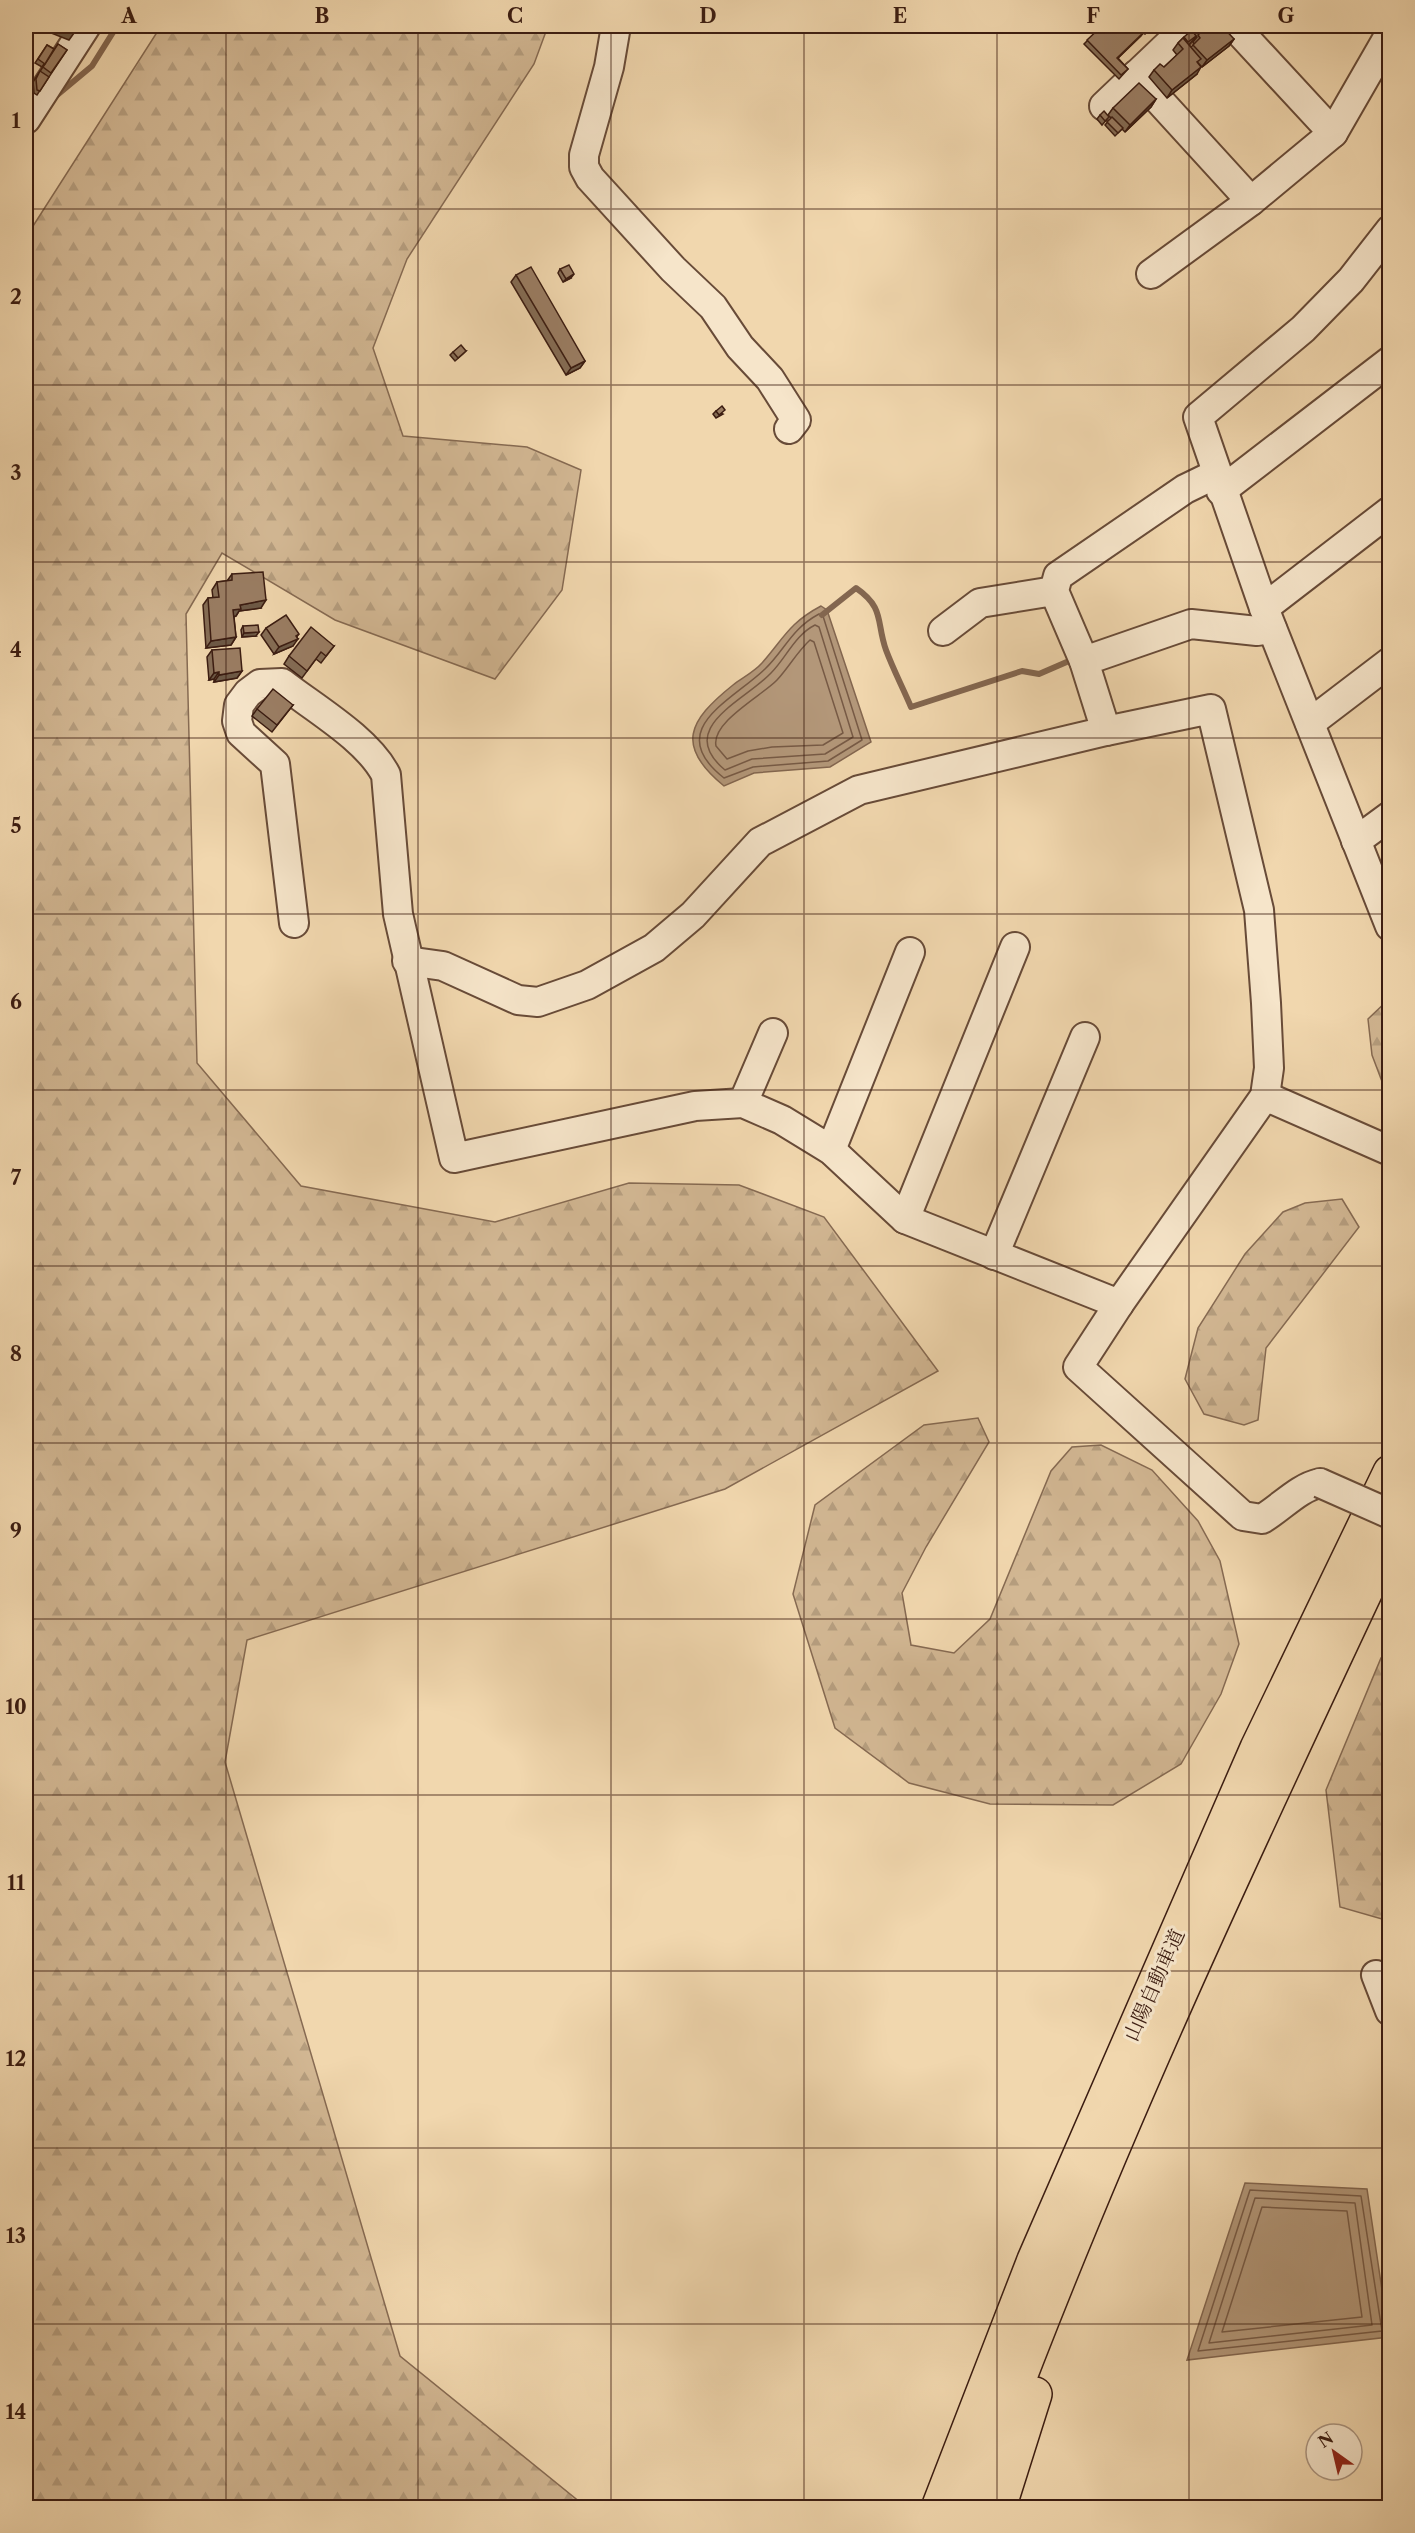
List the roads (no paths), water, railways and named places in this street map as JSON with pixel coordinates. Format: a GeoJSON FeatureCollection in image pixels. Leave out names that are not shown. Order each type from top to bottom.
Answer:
{"type":"FeatureCollection","features":[{"type":"Feature","properties":{"kind":"highway","name":"山陽自動車道"},"geometry":{"type":"LineString","coordinates":[[938,2508],[1034,2260],[1062,2194],[1257,1748],[1389,1472]]}},
{"type":"Feature","properties":{"kind":"highway","name":"山陽自動車道"},"geometry":{"type":"LineString","coordinates":[[971,2508],[1113,2146],[1279,1774],[1389,1540]]}},
{"type":"Feature","properties":{"kind":"highway"},"geometry":{"type":"LineString","coordinates":[[999,2508],[1113,2146]]}},
{"type":"Feature","properties":{"kind":"street"},"geometry":{"type":"LineString","coordinates":[[26,119],[86,26]]}},
{"type":"Feature","properties":{"kind":"street"},"geometry":{"type":"LineString","coordinates":[[616,26],[609,68],[584,155],[584,167],[590,178],[673,270],[713,307],[740,347],[770,379],[796,420],[789,429]]}},
{"type":"Feature","properties":{"kind":"street"},"geometry":{"type":"LineString","coordinates":[[1104,106],[1188,26]]}},
{"type":"Feature","properties":{"kind":"street"},"geometry":{"type":"LineString","coordinates":[[1234,26],[1333,133]]}},
{"type":"Feature","properties":{"kind":"street"},"geometry":{"type":"LineString","coordinates":[[1151,274],[1251,201],[1333,133],[1389,34]]}},
{"type":"Feature","properties":{"kind":"street"},"geometry":{"type":"LineString","coordinates":[[1136,75],[1251,201]]}},
{"type":"Feature","properties":{"kind":"street"},"geometry":{"type":"LineString","coordinates":[[1389,230],[1351,280],[1303,329],[1198,417],[1268,619],[1311,723],[1389,926]]}},
{"type":"Feature","properties":{"kind":"street"},"geometry":{"type":"LineString","coordinates":[[1106,731],[1084,662],[1053,591],[1058,576],[1185,489],[1219,483],[1389,361]]}},
{"type":"Feature","properties":{"kind":"street"},"geometry":{"type":"LineString","coordinates":[[1084,662],[1191,624],[1257,631],[1389,512]]}},
{"type":"Feature","properties":{"kind":"street"},"geometry":{"type":"LineString","coordinates":[[943,631],[980,603],[1053,591]]}},
{"type":"Feature","properties":{"kind":"street"},"geometry":{"type":"LineString","coordinates":[[1311,723],[1389,662]]}},
{"type":"Feature","properties":{"kind":"street"},"geometry":{"type":"LineString","coordinates":[[294,923],[275,764],[241,732],[237,721],[239,705],[248,693],[260,684],[282,683],[364,746],[380,762],[386,775],[398,914],[454,1158],[695,1106],[743,1103],[782,1120],[831,1150],[905,1219],[1119,1304]]}},
{"type":"Feature","properties":{"kind":"street"},"geometry":{"type":"LineString","coordinates":[[407,961],[443,966],[518,1000],[538,1002],[587,985],[654,948],[693,915],[760,842],[859,790],[1106,731],[1211,710],[1259,910],[1269,1068],[1266,1096],[1119,1304],[1078,1367],[1243,1516],[1262,1519],[1279,1509],[1306,1486],[1320,1483],[1389,1514]]}},
{"type":"Feature","properties":{"kind":"street"},"geometry":{"type":"LineString","coordinates":[[1356,841],[1389,816]]}},
{"type":"Feature","properties":{"kind":"street"},"geometry":{"type":"LineString","coordinates":[[905,1219],[1015,947]]}},
{"type":"Feature","properties":{"kind":"street"},"geometry":{"type":"LineString","coordinates":[[831,1150],[910,952]]}},
{"type":"Feature","properties":{"kind":"street"},"geometry":{"type":"LineString","coordinates":[[743,1103],[773,1033]]}},
{"type":"Feature","properties":{"kind":"street"},"geometry":{"type":"LineString","coordinates":[[994,1255],[1085,1037]]}},
{"type":"Feature","properties":{"kind":"street"},"geometry":{"type":"LineString","coordinates":[[1266,1096],[1389,1151]]}},
{"type":"Feature","properties":{"kind":"street"},"geometry":{"type":"LineString","coordinates":[[1376,1975],[1389,2011]]}},
{"type":"Feature","properties":{"kind":"water"},"geometry":{"type":"Polygon","coordinates":[[[821,606],[827,610],[871,742],[830,767],[754,773],[724,786],[708,772],[698,758],[693,746],[693,734],[697,722],[718,698],[759,666],[794,625],[821,606]]]}},
{"type":"Feature","properties":{"kind":"water"},"geometry":{"type":"Polygon","coordinates":[[[1245,2183],[1367,2189],[1389,2337],[1187,2360],[1245,2183]]]}},
{"type":"Feature","properties":{"kind":"waterway"},"geometry":{"type":"LineString","coordinates":[[56,96],[92,66],[117,26]]}},
{"type":"Feature","properties":{"kind":"waterway"},"geometry":{"type":"LineString","coordinates":[[26,141],[34,125]]}},
{"type":"Feature","properties":{"kind":"waterway"},"geometry":{"type":"LineString","coordinates":[[822,615],[856,588],[872,602],[876,609],[886,650],[911,707],[1022,671],[1039,674],[1069,661]]}}]}
